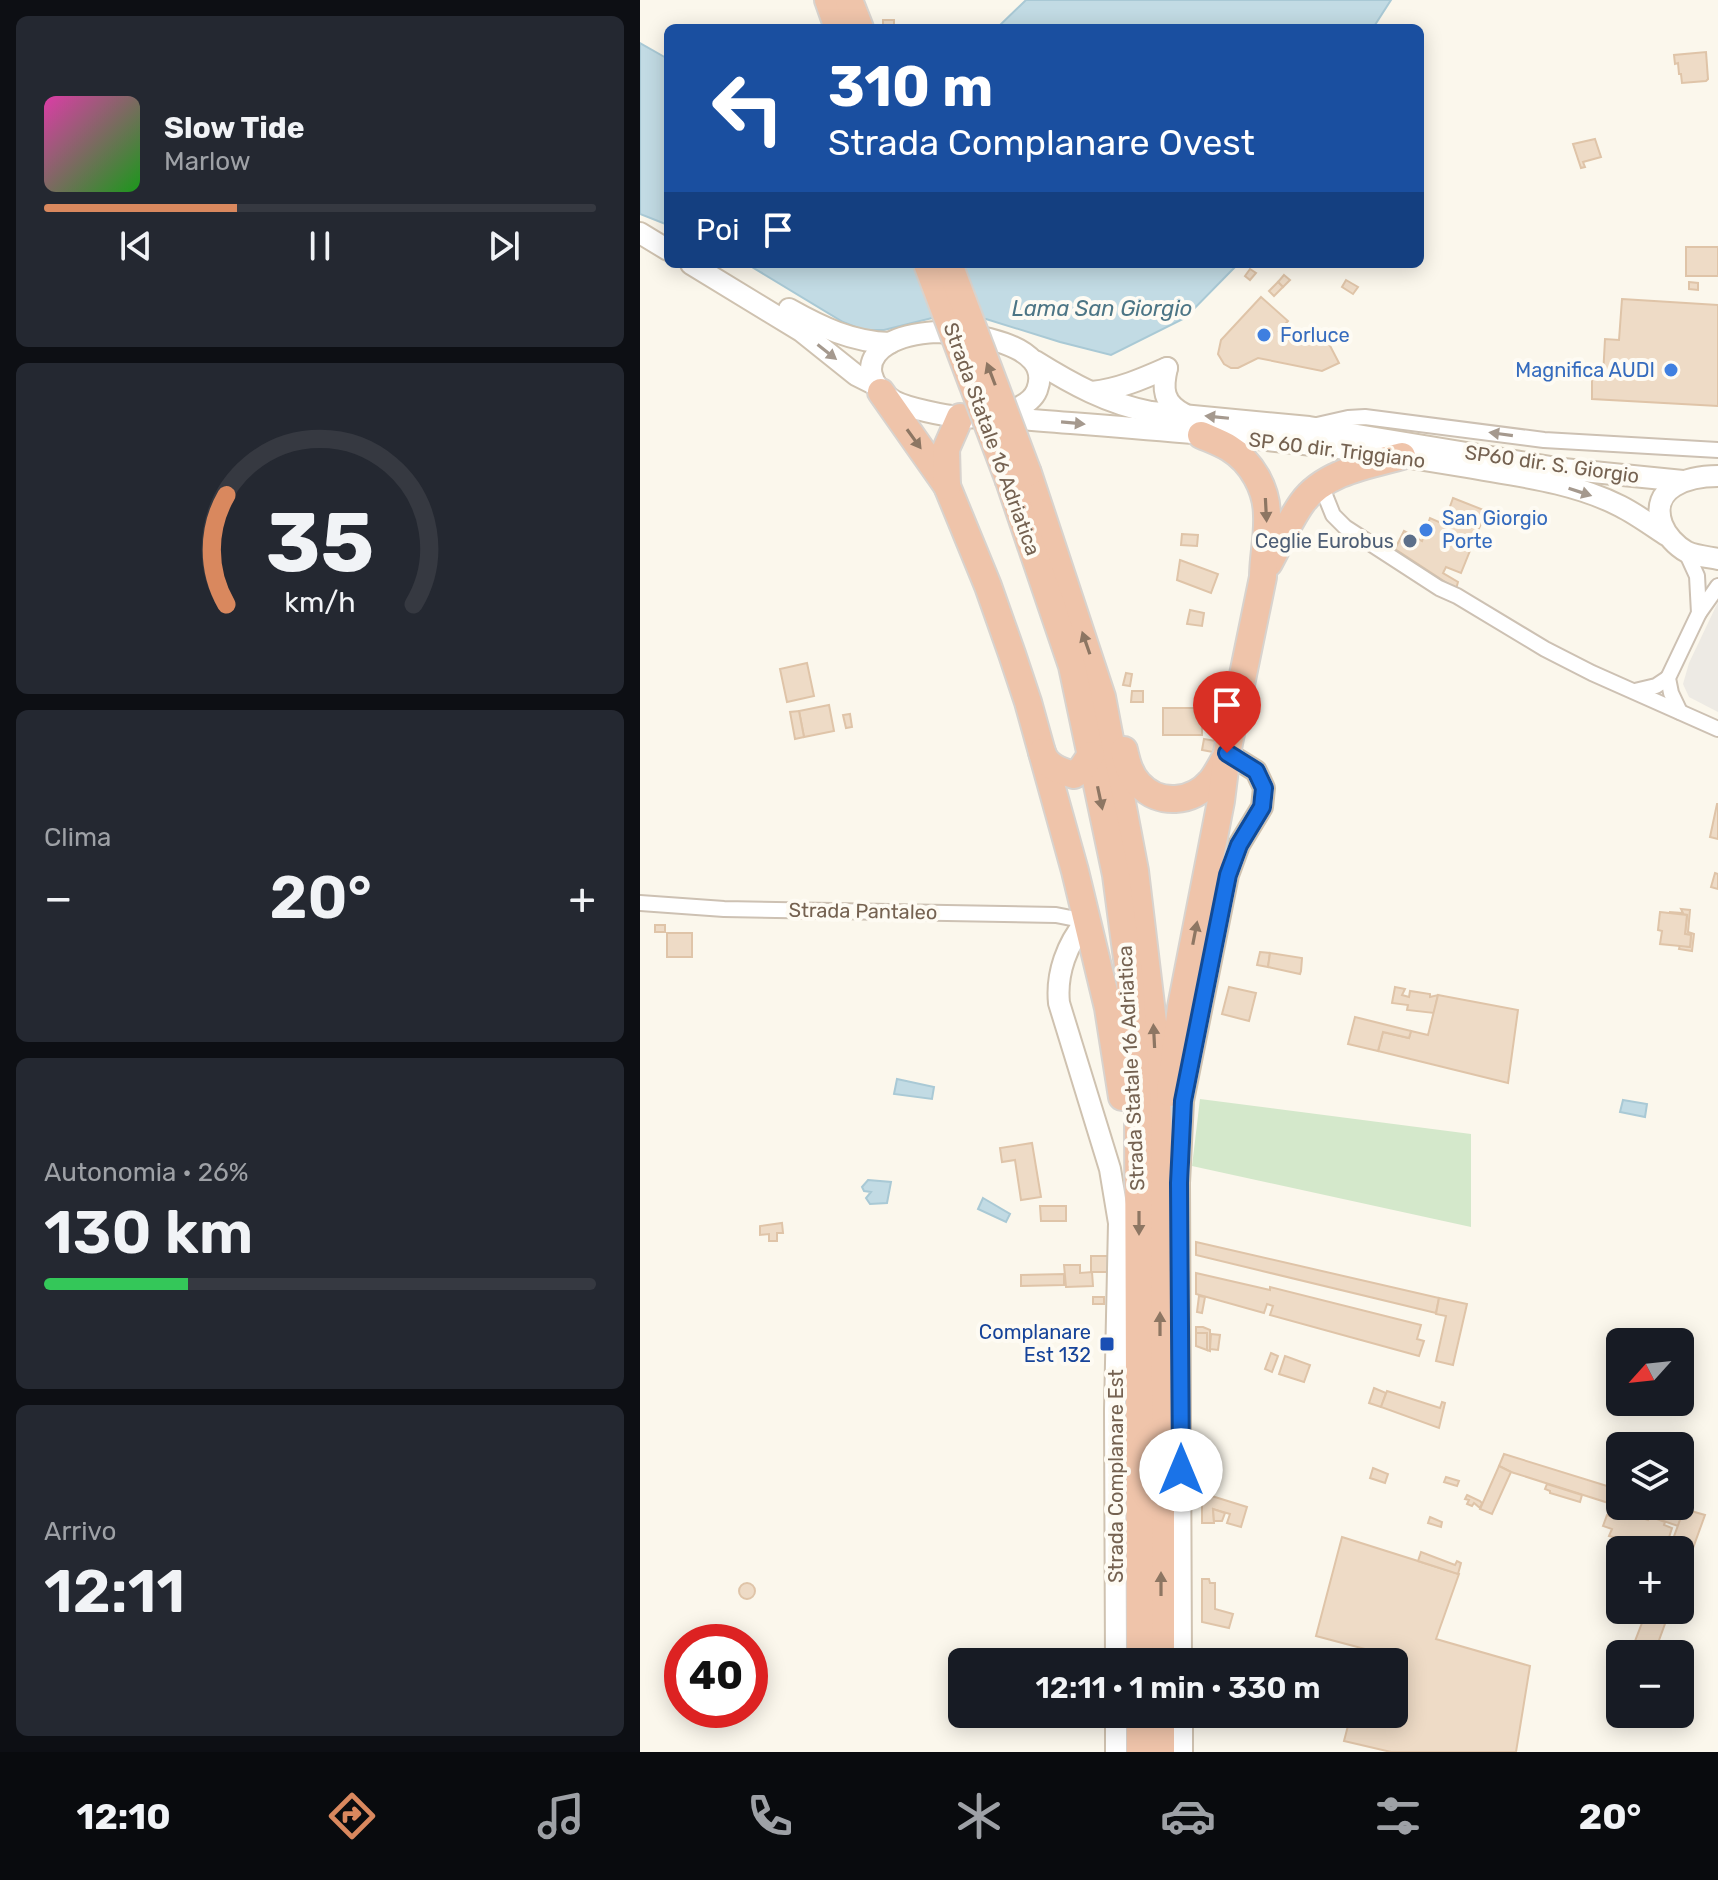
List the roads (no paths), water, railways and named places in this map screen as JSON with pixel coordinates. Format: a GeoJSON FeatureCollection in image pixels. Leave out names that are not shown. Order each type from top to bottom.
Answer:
{"type":"FeatureCollection","features":[{"type":"Feature","properties":{"kind":"highway"},"geometry":{"type":"LineString","coordinates":[[828,0],[837,24]]}},
{"type":"Feature","properties":{"kind":"highway"},"geometry":{"type":"LineString","coordinates":[[849,0],[858,24]]}},
{"type":"Feature","properties":{"kind":"highway","name":"Strada Statale 16 Adriatica"},"geometry":{"type":"LineString","coordinates":[[929,268],[1019,477],[1072,666],[1116,875],[1130,981],[1138,1106],[1150,1178],[1161,1648]]}},
{"type":"Feature","properties":{"kind":"highway","name":"Strada Statale 16 Adriatica"},"geometry":{"type":"LineString","coordinates":[[950,268],[1019,477],[1102,697],[1135,871],[1153,1022],[1140,1648]]}},
{"type":"Feature","properties":{"kind":"highway"},"geometry":{"type":"LineString","coordinates":[[878,388],[947,486],[988,586],[1028,702],[1075,871],[1108,1008],[1127,1135],[1150,1178]]}},
{"type":"Feature","properties":{"kind":"highway"},"geometry":{"type":"LineString","coordinates":[[947,486],[946,449],[960,417]]}},
{"type":"Feature","properties":{"kind":"highway"},"geometry":{"type":"LineString","coordinates":[[1150,1178],[1167,1139],[1170,1083],[1181,1007],[1263,577],[1268,517],[1265,493],[1244,461],[1230,448],[1201,435]]}},
{"type":"Feature","properties":{"kind":"highway"},"geometry":{"type":"LineString","coordinates":[[1263,577],[1301,503],[1321,485],[1332,478],[1402,456]]}},
{"type":"Feature","properties":{"kind":"highway"},"geometry":{"type":"LineString","coordinates":[[1102,697],[1116,719],[1128,768],[1137,783],[1151,794],[1166,799],[1183,799],[1199,792],[1210,782],[1227,753]]}},
{"type":"Feature","properties":{"kind":"highway"},"geometry":{"type":"LineString","coordinates":[[1041,750],[1044,760],[1074,775]]}},
{"type":"Feature","properties":{"kind":"highway"},"geometry":{"type":"LineString","coordinates":[[1059,817],[1062,795],[1091,755]]}},
{"type":"Feature","properties":{"kind":"highway"},"geometry":{"type":"LineString","coordinates":[[1140,1728],[1140,1752]]}},
{"type":"Feature","properties":{"kind":"highway"},"geometry":{"type":"LineString","coordinates":[[1161,1728],[1161,1752]]}},
{"type":"Feature","properties":{"kind":"main road"},"geometry":{"type":"LineString","coordinates":[[640,226],[664,236]]}},
{"type":"Feature","properties":{"kind":"main road"},"geometry":{"type":"LineString","coordinates":[[640,233],[664,248]]}},
{"type":"Feature","properties":{"kind":"main road"},"geometry":{"type":"LineString","coordinates":[[698,268],[801,331],[897,403],[960,417],[996,415],[1028,402],[1037,391],[1039,373],[1035,361]]}},
{"type":"Feature","properties":{"kind":"main road"},"geometry":{"type":"LineString","coordinates":[[724,268],[818,326],[870,342],[890,343]]}},
{"type":"Feature","properties":{"kind":"main road","name":"SP60 dir. S. Giorgio"},"geometry":{"type":"LineString","coordinates":[[890,343],[936,332],[992,338],[1090,393],[1129,408],[1151,412],[1309,427],[1563,469],[1683,481],[1718,476]]}},
{"type":"Feature","properties":{"kind":"main road"},"geometry":{"type":"LineString","coordinates":[[878,388],[871,376],[872,362],[890,343]]}},
{"type":"Feature","properties":{"kind":"main road"},"geometry":{"type":"LineString","coordinates":[[1090,393],[1130,384],[1167,368],[1164,380],[1167,400],[1184,414]]}},
{"type":"Feature","properties":{"kind":"main road","name":"SP 60 dir. Triggiano"},"geometry":{"type":"LineString","coordinates":[[996,415],[1328,446],[1541,481],[1579,490],[1619,505],[1666,535],[1686,552]]}},
{"type":"Feature","properties":{"kind":"main road"},"geometry":{"type":"LineString","coordinates":[[1666,535],[1660,519],[1660,506],[1668,490],[1683,481]]}},
{"type":"Feature","properties":{"kind":"main road"},"geometry":{"type":"LineString","coordinates":[[1686,552],[1718,559]]}},
{"type":"Feature","properties":{"kind":"main road"},"geometry":{"type":"LineString","coordinates":[[1181,1648],[1179,1183],[1183,1101],[1228,875],[1239,845],[1262,807],[1264,788],[1256,771],[1227,753]]}},
{"type":"Feature","properties":{"kind":"main road","name":"Strada Complanare Est"},"geometry":{"type":"LineString","coordinates":[[1086,921],[1066,955],[1057,987],[1059,1003],[1110,1169],[1119,1223],[1115,1410],[1116,1648]]}},
{"type":"Feature","properties":{"kind":"main road"},"geometry":{"type":"LineString","coordinates":[[1116,1728],[1116,1752]]}},
{"type":"Feature","properties":{"kind":"main road"},"geometry":{"type":"LineString","coordinates":[[1182,1728],[1182,1752]]}},
{"type":"Feature","properties":{"kind":"street"},"geometry":{"type":"LineString","coordinates":[[1309,427],[1365,417],[1544,440],[1718,450]]}},
{"type":"Feature","properties":{"kind":"street"},"geometry":{"type":"LineString","coordinates":[[1321,485],[1333,515],[1345,527],[1439,588],[1592,673],[1718,729]]}},
{"type":"Feature","properties":{"kind":"street"},"geometry":{"type":"LineString","coordinates":[[1686,552],[1697,576],[1699,613]]}},
{"type":"Feature","properties":{"kind":"street"},"geometry":{"type":"LineString","coordinates":[[1635,691],[1656,686],[1668,678],[1699,613],[1718,586]]}},
{"type":"Feature","properties":{"kind":"street"},"geometry":{"type":"LineString","coordinates":[[1668,678],[1680,712]]}},
{"type":"Feature","properties":{"kind":"street","name":"Strada Pantaleo"},"geometry":{"type":"LineString","coordinates":[[640,903],[724,909],[1056,915],[1086,921]]}},
{"type":"Feature","properties":{"kind":"water"},"geometry":{"type":"Polygon","coordinates":[[[1026,0],[1391,0],[1376,24],[1001,24],[1026,0]]]}},
{"type":"Feature","properties":{"kind":"water"},"geometry":{"type":"Polygon","coordinates":[[[640,43],[664,57],[664,223],[640,214],[640,43]]]}},
{"type":"Feature","properties":{"kind":"water","name":"Lama San Giorgio"},"geometry":{"type":"Polygon","coordinates":[[[754,268],[1234,268],[1185,318],[1111,355],[986,319],[932,318],[884,330],[863,330],[843,322],[754,268]]]}},
{"type":"Feature","properties":{"kind":"water"},"geometry":{"type":"Polygon","coordinates":[[[897,1079],[934,1087],[932,1099],[894,1094],[897,1079]]]}},
{"type":"Feature","properties":{"kind":"water"},"geometry":{"type":"Polygon","coordinates":[[[1623,1100],[1647,1104],[1645,1117],[1620,1112],[1623,1100]]]}},
{"type":"Feature","properties":{"kind":"water"},"geometry":{"type":"Polygon","coordinates":[[[868,1180],[891,1182],[887,1203],[870,1204],[866,1198],[871,1192],[864,1191],[862,1187],[868,1180]]]}},
{"type":"Feature","properties":{"kind":"water"},"geometry":{"type":"Polygon","coordinates":[[[983,1198],[1010,1214],[1006,1222],[978,1209],[983,1198]]]}},
{"type":"Feature","properties":{"kind":"place","name":"Forluce"},"geometry":{"type":"Point","coordinates":[1264,335]}},
{"type":"Feature","properties":{"kind":"place","name":"Magnifica AUDI"},"geometry":{"type":"Point","coordinates":[1671,370]}},
{"type":"Feature","properties":{"kind":"place","name":"San Giorgio Porte"},"geometry":{"type":"Point","coordinates":[1426,530]}},
{"type":"Feature","properties":{"kind":"place","name":"Ceglie Eurobus"},"geometry":{"type":"Point","coordinates":[1410,541]}},
{"type":"Feature","properties":{"kind":"place","name":"Complanare Est 132"},"geometry":{"type":"Point","coordinates":[1107,1344]}}]}
